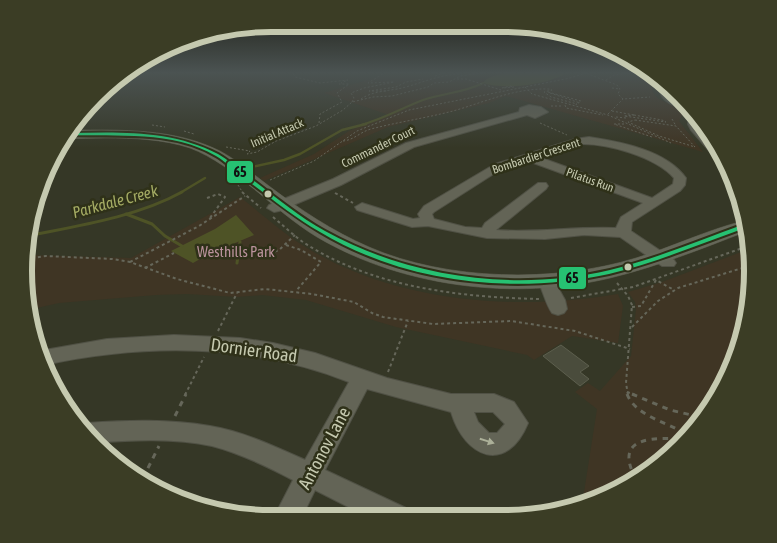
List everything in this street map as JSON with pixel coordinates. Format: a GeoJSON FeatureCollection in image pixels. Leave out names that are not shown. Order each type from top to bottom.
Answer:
{"type":"FeatureCollection","features":[{"type":"Feature","properties":{"kind":"main road"},"geometry":{"type":"LineString","coordinates":[[76,134],[161,136],[200,142],[273,207]]}},
{"type":"Feature","properties":{"kind":"main road"},"geometry":{"type":"LineString","coordinates":[[200,142],[233,177],[322,242],[362,261],[388,269],[417,277],[476,287],[606,284],[740,228]]}},
{"type":"Feature","properties":{"kind":"main road"},"geometry":{"type":"LineString","coordinates":[[663,260],[742,236]]}},
{"type":"Feature","properties":{"kind":"street","name":"Commander Court"},"geometry":{"type":"LineString","coordinates":[[273,207],[337,182],[410,145],[526,113]]}},
{"type":"Feature","properties":{"kind":"street"},"geometry":{"type":"LineString","coordinates":[[693,124],[703,137]]}},
{"type":"Feature","properties":{"kind":"street","name":"Bombardier Crescent"},"geometry":{"type":"LineString","coordinates":[[428,222],[425,217],[426,212],[487,172],[528,157],[588,140],[652,158],[678,173],[680,182],[676,188],[626,220],[623,227],[624,233]]}},
{"type":"Feature","properties":{"kind":"street","name":"Pilatus Run"},"geometry":{"type":"LineString","coordinates":[[528,157],[652,202]]}},
{"type":"Feature","properties":{"kind":"street"},"geometry":{"type":"LineString","coordinates":[[487,234],[490,226],[542,186]]}},
{"type":"Feature","properties":{"kind":"street"},"geometry":{"type":"LineString","coordinates":[[360,206],[412,223],[428,222],[446,228],[487,234],[537,235],[584,231],[624,233],[663,260]]}},
{"type":"Feature","properties":{"kind":"street"},"geometry":{"type":"LineString","coordinates":[[548,285],[558,309]]}},
{"type":"Feature","properties":{"kind":"street","name":"Dornier Road"},"geometry":{"type":"LineString","coordinates":[[49,357],[134,344],[212,343],[238,345],[307,358],[382,385],[460,405]]}},
{"type":"Feature","properties":{"kind":"street","name":"Antonov Lane"},"geometry":{"type":"LineString","coordinates":[[291,510],[362,378]]}},
{"type":"Feature","properties":{"kind":"street"},"geometry":{"type":"LineString","coordinates":[[95,432],[167,430],[212,436],[264,453],[382,510]]}},
{"type":"Feature","properties":{"kind":"path"},"geometry":{"type":"LineString","coordinates":[[319,124],[320,114],[328,108],[342,103],[340,97]]}},
{"type":"Feature","properties":{"kind":"path"},"geometry":{"type":"LineString","coordinates":[[352,102],[354,97]]}},
{"type":"Feature","properties":{"kind":"path","name":"Initial Attack"},"geometry":{"type":"LineString","coordinates":[[223,146],[248,150],[250,151],[247,154],[250,154],[276,141],[296,135],[319,124],[352,102],[361,99],[385,97]]}},
{"type":"Feature","properties":{"kind":"path"},"geometry":{"type":"LineString","coordinates":[[263,182],[314,161],[357,131],[409,110],[472,97]]}},
{"type":"Feature","properties":{"kind":"path"},"geometry":{"type":"LineString","coordinates":[[342,141],[351,140],[368,129],[453,110],[490,97]]}},
{"type":"Feature","properties":{"kind":"path"},"geometry":{"type":"LineString","coordinates":[[545,97],[614,117],[672,127],[676,126]]}},
{"type":"Feature","properties":{"kind":"path"},"geometry":{"type":"LineString","coordinates":[[562,97],[580,103]]}},
{"type":"Feature","properties":{"kind":"path"},"geometry":{"type":"LineString","coordinates":[[570,97],[581,101],[580,103]]}},
{"type":"Feature","properties":{"kind":"path"},"geometry":{"type":"LineString","coordinates":[[565,105],[566,108],[585,114],[608,115],[623,99],[638,97]]}},
{"type":"Feature","properties":{"kind":"path"},"geometry":{"type":"LineString","coordinates":[[552,99],[576,105],[580,103]]}},
{"type":"Feature","properties":{"kind":"path"},"geometry":{"type":"LineString","coordinates":[[549,106],[571,104]]}},
{"type":"Feature","properties":{"kind":"path"},"geometry":{"type":"LineString","coordinates":[[612,111],[635,115],[662,120],[666,122],[624,116],[635,115]]}},
{"type":"Feature","properties":{"kind":"path"},"geometry":{"type":"LineString","coordinates":[[614,117],[671,142],[614,124],[624,123]]}},
{"type":"Feature","properties":{"kind":"path"},"geometry":{"type":"LineString","coordinates":[[635,120],[628,122],[640,129],[684,145],[695,146],[676,126],[672,118]]}},
{"type":"Feature","properties":{"kind":"path"},"geometry":{"type":"LineString","coordinates":[[540,124],[562,133]]}},
{"type":"Feature","properties":{"kind":"path"},"geometry":{"type":"LineString","coordinates":[[151,125],[167,128]]}},
{"type":"Feature","properties":{"kind":"path"},"geometry":{"type":"LineString","coordinates":[[179,130],[200,142]]}},
{"type":"Feature","properties":{"kind":"path"},"geometry":{"type":"LineString","coordinates":[[233,177],[245,196],[273,207]]}},
{"type":"Feature","properties":{"kind":"path"},"geometry":{"type":"LineString","coordinates":[[207,198],[218,194],[225,197],[209,220]]}},
{"type":"Feature","properties":{"kind":"path"},"geometry":{"type":"LineString","coordinates":[[338,194],[360,206]]}},
{"type":"Feature","properties":{"kind":"path"},"geometry":{"type":"LineString","coordinates":[[130,262],[209,220],[245,196]]}},
{"type":"Feature","properties":{"kind":"path"},"geometry":{"type":"LineString","coordinates":[[258,258],[266,256],[286,245],[296,235]]}},
{"type":"Feature","properties":{"kind":"path"},"geometry":{"type":"LineString","coordinates":[[286,245],[299,249],[322,262],[296,292]]}},
{"type":"Feature","properties":{"kind":"path"},"geometry":{"type":"LineString","coordinates":[[682,432],[639,408],[629,400],[627,392],[627,366],[632,327],[632,307],[629,297],[623,290],[656,280],[743,248]]}},
{"type":"Feature","properties":{"kind":"path"},"geometry":{"type":"LineString","coordinates":[[145,268],[174,253]]}},
{"type":"Feature","properties":{"kind":"path"},"geometry":{"type":"LineString","coordinates":[[33,258],[46,256],[112,259],[130,262],[177,279],[230,293],[265,289],[296,292],[354,302],[372,313],[408,321],[457,324],[511,321],[575,331],[630,349]]}},
{"type":"Feature","properties":{"kind":"path"},"geometry":{"type":"LineString","coordinates":[[632,327],[658,301],[674,290],[744,268]]}},
{"type":"Feature","properties":{"kind":"path"},"geometry":{"type":"LineString","coordinates":[[656,280],[674,290]]}},
{"type":"Feature","properties":{"kind":"path"},"geometry":{"type":"LineString","coordinates":[[632,307],[641,306],[656,280]]}},
{"type":"Feature","properties":{"kind":"path"},"geometry":{"type":"LineString","coordinates":[[216,335],[237,293]]}},
{"type":"Feature","properties":{"kind":"path"},"geometry":{"type":"LineString","coordinates":[[386,377],[408,321]]}},
{"type":"Feature","properties":{"kind":"path"},"geometry":{"type":"LineString","coordinates":[[172,421],[207,352]]}},
{"type":"Feature","properties":{"kind":"path"},"geometry":{"type":"LineString","coordinates":[[627,392],[670,410],[696,416]]}},
{"type":"Feature","properties":{"kind":"path"},"geometry":{"type":"LineString","coordinates":[[633,473],[628,463],[632,449],[638,442],[652,438],[676,438]]}},
{"type":"Feature","properties":{"kind":"path"},"geometry":{"type":"LineString","coordinates":[[145,474],[162,441]]}},
{"type":"Feature","properties":{"kind":"green space"},"geometry":{"type":"Polygon","coordinates":[[[337,97],[503,97],[489,103],[388,127],[264,181],[260,178],[314,154],[349,131],[389,115],[337,97]]]}},
{"type":"Feature","properties":{"kind":"green space"},"geometry":{"type":"Polygon","coordinates":[[[511,97],[656,97],[676,105],[684,113],[679,121],[703,152],[511,97]]]}},
{"type":"Feature","properties":{"kind":"green space","name":"Westhills Park"},"geometry":{"type":"Polygon","coordinates":[[[240,197],[284,232],[312,251],[347,268],[384,282],[422,292],[501,302],[541,302],[618,294],[623,306],[618,343],[572,336],[534,360],[527,355],[396,327],[306,300],[262,295],[237,297],[187,294],[156,295],[59,303],[36,308],[32,272],[33,255],[131,258],[240,197]]]}},
{"type":"Feature","properties":{"kind":"green space"},"geometry":{"type":"Polygon","coordinates":[[[743,251],[744,287],[740,318],[732,348],[712,391],[685,429],[663,451],[638,470],[611,486],[583,498],[597,409],[575,392],[588,383],[600,391],[631,356],[636,309],[635,302],[628,292],[662,282],[743,251]]]}},
{"type":"Feature","properties":{"kind":"shaded area"},"geometry":{"type":"Polygon","coordinates":[[[236,215],[254,235],[193,263],[171,251],[215,229],[236,215]]]}},
{"type":"Feature","properties":{"kind":"building"},"geometry":{"type":"Polygon","coordinates":[[[561,345],[589,366],[580,372],[589,379],[580,386],[543,356],[561,345]]]}},
{"type":"Feature","properties":{"kind":"waterway","name":"Parkdale Creek"},"geometry":{"type":"LineString","coordinates":[[361,125],[433,97]]}},
{"type":"Feature","properties":{"kind":"waterway","name":"Parkdale Creek"},"geometry":{"type":"LineString","coordinates":[[247,168],[284,160],[300,154],[342,130],[366,124]]}},
{"type":"Feature","properties":{"kind":"waterway","name":"Parkdale Creek"},"geometry":{"type":"LineString","coordinates":[[180,193],[205,178]]}},
{"type":"Feature","properties":{"kind":"waterway","name":"Parkdale Creek"},"geometry":{"type":"LineString","coordinates":[[126,214],[146,208],[180,193]]}},
{"type":"Feature","properties":{"kind":"waterway","name":"Parkdale Creek"},"geometry":{"type":"LineString","coordinates":[[36,234],[126,214]]}},
{"type":"Feature","properties":{"kind":"waterway"},"geometry":{"type":"LineString","coordinates":[[126,214],[152,224],[165,236],[182,246]]}},
{"type":"Feature","properties":{"kind":"waterway"},"geometry":{"type":"LineString","coordinates":[[237,263],[240,242]]}},
{"type":"Feature","properties":{"kind":"transit line","name":"65"},"geometry":{"type":"LineString","coordinates":[[76,134],[144,135],[182,141],[200,147],[220,157],[281,204],[312,225],[356,249],[390,262],[426,272],[462,278],[536,282],[608,272],[660,257],[740,227]]}}]}
